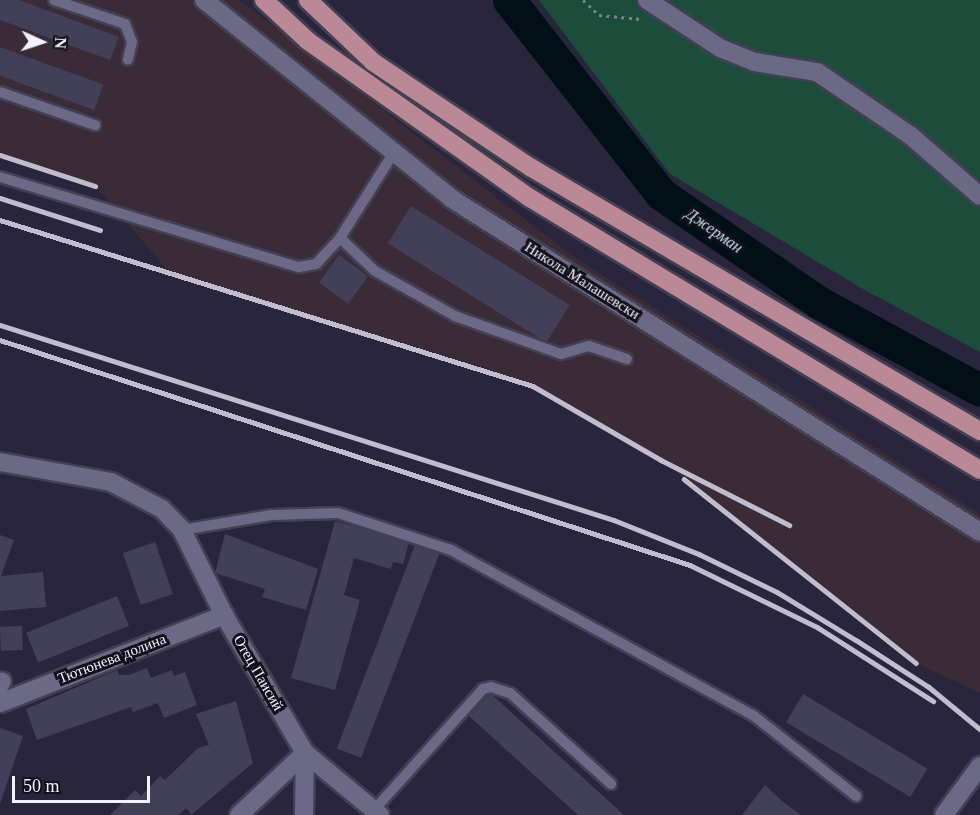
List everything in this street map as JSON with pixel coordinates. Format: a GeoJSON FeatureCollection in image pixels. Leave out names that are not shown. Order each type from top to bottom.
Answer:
{"type":"FeatureCollection","features":[{"type":"Feature","properties":{"kind":"main road"},"geometry":{"type":"LineString","coordinates":[[264,0],[308,41],[530,198],[980,470]]}},
{"type":"Feature","properties":{"kind":"main road"},"geometry":{"type":"LineString","coordinates":[[308,0],[373,62],[530,167],[980,431]]}},
{"type":"Feature","properties":{"kind":"street","name":"Никола Малашевски"},"geometry":{"type":"LineString","coordinates":[[204,0],[393,154],[452,199],[980,532]]}},
{"type":"Feature","properties":{"kind":"street"},"geometry":{"type":"LineString","coordinates":[[647,0],[720,48],[755,62],[816,72],[911,136],[980,196]]}},
{"type":"Feature","properties":{"kind":"street","name":"Отец Паисий"},"geometry":{"type":"LineString","coordinates":[[0,462],[111,482],[162,509],[182,530],[225,615],[305,753],[377,812]]}},
{"type":"Feature","properties":{"kind":"street","name":"Тютюнева долина"},"geometry":{"type":"LineString","coordinates":[[0,703],[225,615]]}},
{"type":"Feature","properties":{"kind":"street"},"geometry":{"type":"LineString","coordinates":[[238,815],[305,753]]}},
{"type":"Feature","properties":{"kind":"street"},"geometry":{"type":"LineString","coordinates":[[304,815],[305,753]]}},
{"type":"Feature","properties":{"kind":"street"},"geometry":{"type":"LineString","coordinates":[[944,815],[977,771]]}},
{"type":"Feature","properties":{"kind":"lane"},"geometry":{"type":"LineString","coordinates":[[54,0],[125,24],[132,42],[128,60]]}},
{"type":"Feature","properties":{"kind":"lane"},"geometry":{"type":"LineString","coordinates":[[0,92],[95,125]]}},
{"type":"Feature","properties":{"kind":"lane"},"geometry":{"type":"LineString","coordinates":[[0,177],[298,267],[316,264],[340,238],[393,154]]}},
{"type":"Feature","properties":{"kind":"lane"},"geometry":{"type":"LineString","coordinates":[[340,238],[375,271],[455,316],[561,354],[589,346],[627,358]]}},
{"type":"Feature","properties":{"kind":"lane"},"geometry":{"type":"LineString","coordinates":[[182,530],[272,515],[338,513],[451,550],[754,716],[856,796]]}},
{"type":"Feature","properties":{"kind":"lane"},"geometry":{"type":"LineString","coordinates":[[377,812],[483,689],[491,687],[510,693],[610,784]]}},
{"type":"Feature","properties":{"kind":"path"},"geometry":{"type":"LineString","coordinates":[[583,0],[599,15],[645,19]]}},
{"type":"Feature","properties":{"kind":"shaded area"},"geometry":{"type":"Polygon","coordinates":[[[0,0],[240,0],[577,259],[980,514],[980,693],[916,663],[661,460],[575,407],[489,369],[170,273],[95,186],[0,155],[0,0]]]}},
{"type":"Feature","properties":{"kind":"green space"},"geometry":{"type":"Polygon","coordinates":[[[539,0],[980,0],[980,352],[863,289],[670,174],[539,0]]]}},
{"type":"Feature","properties":{"kind":"building"},"geometry":{"type":"Polygon","coordinates":[[[0,0],[19,0],[119,37],[110,60],[0,20],[0,0]]]}},
{"type":"Feature","properties":{"kind":"building"},"geometry":{"type":"Polygon","coordinates":[[[0,47],[103,85],[94,110],[0,76],[0,47]]]}},
{"type":"Feature","properties":{"kind":"building"},"geometry":{"type":"Polygon","coordinates":[[[411,206],[570,305],[546,342],[388,243],[411,206]]]}},
{"type":"Feature","properties":{"kind":"building"},"geometry":{"type":"Polygon","coordinates":[[[339,255],[368,276],[348,304],[319,283],[339,255]]]}},
{"type":"Feature","properties":{"kind":"building"},"geometry":{"type":"Polygon","coordinates":[[[335,521],[409,542],[403,564],[393,562],[391,569],[354,558],[344,595],[360,600],[335,690],[291,678],[335,521]]]}},
{"type":"Feature","properties":{"kind":"building"},"geometry":{"type":"Polygon","coordinates":[[[225,534],[318,569],[306,610],[262,597],[265,589],[215,573],[225,534]]]}},
{"type":"Feature","properties":{"kind":"building"},"geometry":{"type":"Polygon","coordinates":[[[0,535],[14,540],[1,576],[43,572],[46,607],[0,611],[0,535]]]}},
{"type":"Feature","properties":{"kind":"building"},"geometry":{"type":"Polygon","coordinates":[[[155,542],[173,594],[141,605],[123,553],[155,542]]]}},
{"type":"Feature","properties":{"kind":"building"},"geometry":{"type":"Polygon","coordinates":[[[415,545],[439,554],[361,758],[337,749],[415,545]]]}},
{"type":"Feature","properties":{"kind":"building"},"geometry":{"type":"Polygon","coordinates":[[[117,596],[129,626],[38,662],[26,633],[117,596]]]}},
{"type":"Feature","properties":{"kind":"building"},"geometry":{"type":"Polygon","coordinates":[[[22,626],[23,650],[1,651],[0,627],[22,626]]]}},
{"type":"Feature","properties":{"kind":"building"},"geometry":{"type":"Polygon","coordinates":[[[147,668],[151,678],[172,670],[174,676],[185,672],[197,705],[164,718],[158,703],[133,712],[131,707],[37,740],[26,709],[117,670],[119,675],[129,675],[147,668]]]}},
{"type":"Feature","properties":{"kind":"building"},"geometry":{"type":"Polygon","coordinates":[[[490,693],[624,815],[578,815],[469,716],[490,693]]]}},
{"type":"Feature","properties":{"kind":"building"},"geometry":{"type":"Polygon","coordinates":[[[803,694],[927,769],[910,797],[786,722],[803,694]]]}},
{"type":"Feature","properties":{"kind":"building"},"geometry":{"type":"Polygon","coordinates":[[[236,701],[253,763],[191,815],[186,808],[178,815],[110,815],[135,790],[141,796],[160,776],[165,780],[198,748],[209,745],[196,714],[236,701]]]}},
{"type":"Feature","properties":{"kind":"building"},"geometry":{"type":"Polygon","coordinates":[[[0,728],[23,736],[0,804],[0,728]]]}},
{"type":"Feature","properties":{"kind":"building"},"geometry":{"type":"Polygon","coordinates":[[[765,785],[782,801],[801,815],[742,815],[765,785]]]}},
{"type":"Feature","properties":{"kind":"waterway","name":"Джерман"},"geometry":{"type":"LineString","coordinates":[[509,0],[661,194],[818,302],[980,390]]}},
{"type":"Feature","properties":{"kind":"railway"},"geometry":{"type":"LineString","coordinates":[[0,155],[95,186]]}},
{"type":"Feature","properties":{"kind":"railway"},"geometry":{"type":"LineString","coordinates":[[0,198],[100,230]]}},
{"type":"Feature","properties":{"kind":"railway"},"geometry":{"type":"LineString","coordinates":[[0,220],[533,386],[661,460],[789,525]]}},
{"type":"Feature","properties":{"kind":"railway"},"geometry":{"type":"LineString","coordinates":[[0,325],[614,520],[699,554],[777,592],[856,640],[929,687],[980,729]]}},
{"type":"Feature","properties":{"kind":"railway"},"geometry":{"type":"LineString","coordinates":[[0,340],[690,565],[817,627],[933,701]]}},
{"type":"Feature","properties":{"kind":"railway"},"geometry":{"type":"LineString","coordinates":[[684,479],[916,663]]}}]}
